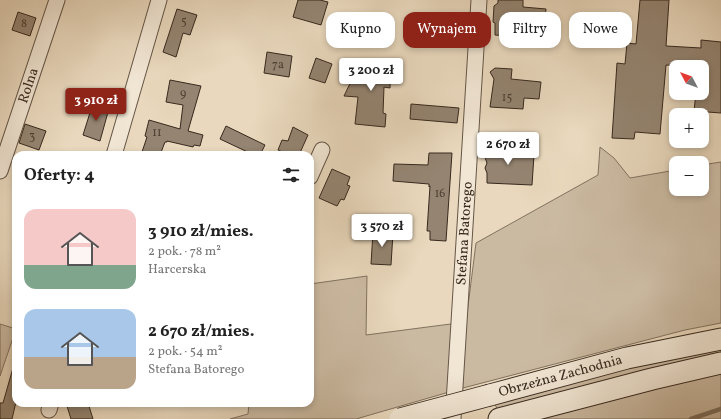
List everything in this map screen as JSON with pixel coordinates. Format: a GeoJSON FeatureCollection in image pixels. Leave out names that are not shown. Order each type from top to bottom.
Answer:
{"type":"FeatureCollection","features":[{"type":"Feature","properties":{"kind":"street","name":"Rolna"},"geometry":{"type":"LineString","coordinates":[[0,171],[57,0]]}},
{"type":"Feature","properties":{"kind":"street"},"geometry":{"type":"LineString","coordinates":[[115,151],[159,0]]}},
{"type":"Feature","properties":{"kind":"street","name":"Stefana Batorego"},"geometry":{"type":"LineString","coordinates":[[453,419],[479,0]]}},
{"type":"Feature","properties":{"kind":"street"},"geometry":{"type":"LineString","coordinates":[[314,168],[322,150]]}},
{"type":"Feature","properties":{"kind":"street","name":"Obrzeżna Zachodnia"},"geometry":{"type":"LineString","coordinates":[[400,419],[627,358],[721,340]]}},
{"type":"Feature","properties":{"kind":"street","name":"Obrzeżna Zachodnia"},"geometry":{"type":"LineString","coordinates":[[501,418],[721,363]]}},
{"type":"Feature","properties":{"kind":"shaded area"},"geometry":{"type":"Polygon","coordinates":[[[600,147],[614,158],[630,178],[669,171],[669,196],[709,196],[709,164],[721,162],[721,323],[685,330],[463,388],[356,419],[230,419],[248,414],[249,407],[314,407],[314,283],[367,276],[366,335],[466,322],[476,243],[598,175],[600,147]]]}},
{"type":"Feature","properties":{"kind":"shaded area"},"geometry":{"type":"Polygon","coordinates":[[[0,324],[12,328],[12,341],[0,376],[0,324]]]}},
{"type":"Feature","properties":{"kind":"shaded area"},"geometry":{"type":"Polygon","coordinates":[[[721,347],[721,356],[498,410],[494,403],[600,373],[721,347]]]}},
{"type":"Feature","properties":{"kind":"shaded area"},"geometry":{"type":"Polygon","coordinates":[[[721,373],[721,419],[538,419],[637,393],[721,373]]]}},
{"type":"Feature","properties":{"kind":"building"},"geometry":{"type":"Polygon","coordinates":[[[298,0],[320,0],[328,2],[321,25],[293,17],[298,0]]]}},
{"type":"Feature","properties":{"kind":"building"},"geometry":{"type":"Polygon","coordinates":[[[498,0],[523,0],[523,7],[546,9],[546,12],[499,12],[499,35],[495,35],[495,23],[493,22],[494,6],[498,3],[498,0]]]}},
{"type":"Feature","properties":{"kind":"building"},"geometry":{"type":"Polygon","coordinates":[[[640,0],[669,0],[666,46],[701,48],[701,40],[721,42],[721,113],[709,112],[709,108],[694,108],[695,100],[709,100],[709,60],[669,60],[669,65],[666,65],[660,134],[635,132],[634,139],[612,138],[617,63],[625,64],[627,48],[632,48],[632,44],[636,44],[640,0]]]}},
{"type":"Feature","properties":{"kind":"building"},"geometry":{"type":"Polygon","coordinates":[[[177,9],[197,15],[190,35],[183,33],[176,57],[163,52],[177,9]]]}},
{"type":"Feature","properties":{"kind":"building"},"geometry":{"type":"Polygon","coordinates":[[[18,12],[36,18],[30,36],[12,30],[18,12]]]}},
{"type":"Feature","properties":{"kind":"building"},"geometry":{"type":"Polygon","coordinates":[[[267,52],[292,56],[289,77],[264,73],[267,52]]]}},
{"type":"Feature","properties":{"kind":"building"},"geometry":{"type":"Polygon","coordinates":[[[316,58],[332,64],[325,83],[309,78],[316,58]]]}},
{"type":"Feature","properties":{"kind":"building"},"geometry":{"type":"Polygon","coordinates":[[[367,59],[391,60],[390,88],[384,87],[383,113],[386,114],[385,127],[355,124],[358,97],[344,96],[357,69],[366,70],[367,59]]]}},
{"type":"Feature","properties":{"kind":"building"},"geometry":{"type":"Polygon","coordinates":[[[495,68],[512,69],[511,79],[541,82],[539,99],[524,98],[523,109],[490,107],[494,79],[490,72],[495,68]]]}},
{"type":"Feature","properties":{"kind":"building"},"geometry":{"type":"Polygon","coordinates":[[[170,80],[201,86],[188,131],[203,135],[200,146],[194,145],[193,147],[167,141],[165,142],[162,151],[142,151],[147,137],[145,136],[149,120],[180,129],[183,105],[166,102],[170,80]]]}},
{"type":"Feature","properties":{"kind":"building"},"geometry":{"type":"Polygon","coordinates":[[[93,103],[108,108],[100,141],[83,135],[93,103]]]}},
{"type":"Feature","properties":{"kind":"building"},"geometry":{"type":"Polygon","coordinates":[[[411,104],[459,108],[457,123],[410,119],[411,104]]]}},
{"type":"Feature","properties":{"kind":"building"},"geometry":{"type":"Polygon","coordinates":[[[25,124],[46,131],[39,150],[19,143],[25,124]]]}},
{"type":"Feature","properties":{"kind":"building"},"geometry":{"type":"Polygon","coordinates":[[[226,126],[265,145],[262,151],[246,151],[220,139],[226,126]]]}},
{"type":"Feature","properties":{"kind":"building"},"geometry":{"type":"Polygon","coordinates":[[[293,127],[308,135],[301,151],[278,150],[282,140],[288,141],[293,127]]]}},
{"type":"Feature","properties":{"kind":"building"},"geometry":{"type":"Polygon","coordinates":[[[489,142],[512,144],[511,154],[534,155],[532,185],[487,183],[487,173],[485,168],[487,163],[483,152],[489,152],[489,142]]]}},
{"type":"Feature","properties":{"kind":"building"},"geometry":{"type":"Polygon","coordinates":[[[429,153],[452,153],[446,241],[430,240],[430,231],[427,231],[429,184],[393,181],[394,164],[428,165],[429,153]]]}},
{"type":"Feature","properties":{"kind":"building"},"geometry":{"type":"Polygon","coordinates":[[[332,169],[350,177],[347,185],[350,186],[344,200],[341,199],[337,206],[319,198],[332,169]]]}},
{"type":"Feature","properties":{"kind":"building"},"geometry":{"type":"Polygon","coordinates":[[[373,232],[393,233],[391,265],[371,264],[373,232]]]}},
{"type":"Feature","properties":{"kind":"building"},"geometry":{"type":"Polygon","coordinates":[[[12,372],[12,407],[15,407],[12,419],[0,419],[0,403],[3,403],[12,372]]]}},
{"type":"Feature","properties":{"kind":"building"},"geometry":{"type":"Polygon","coordinates":[[[67,407],[89,407],[93,419],[71,419],[67,407]]]}},
{"type":"Feature","properties":{"kind":"waterway"},"geometry":{"type":"LineString","coordinates":[[691,419],[721,409]]}}]}
